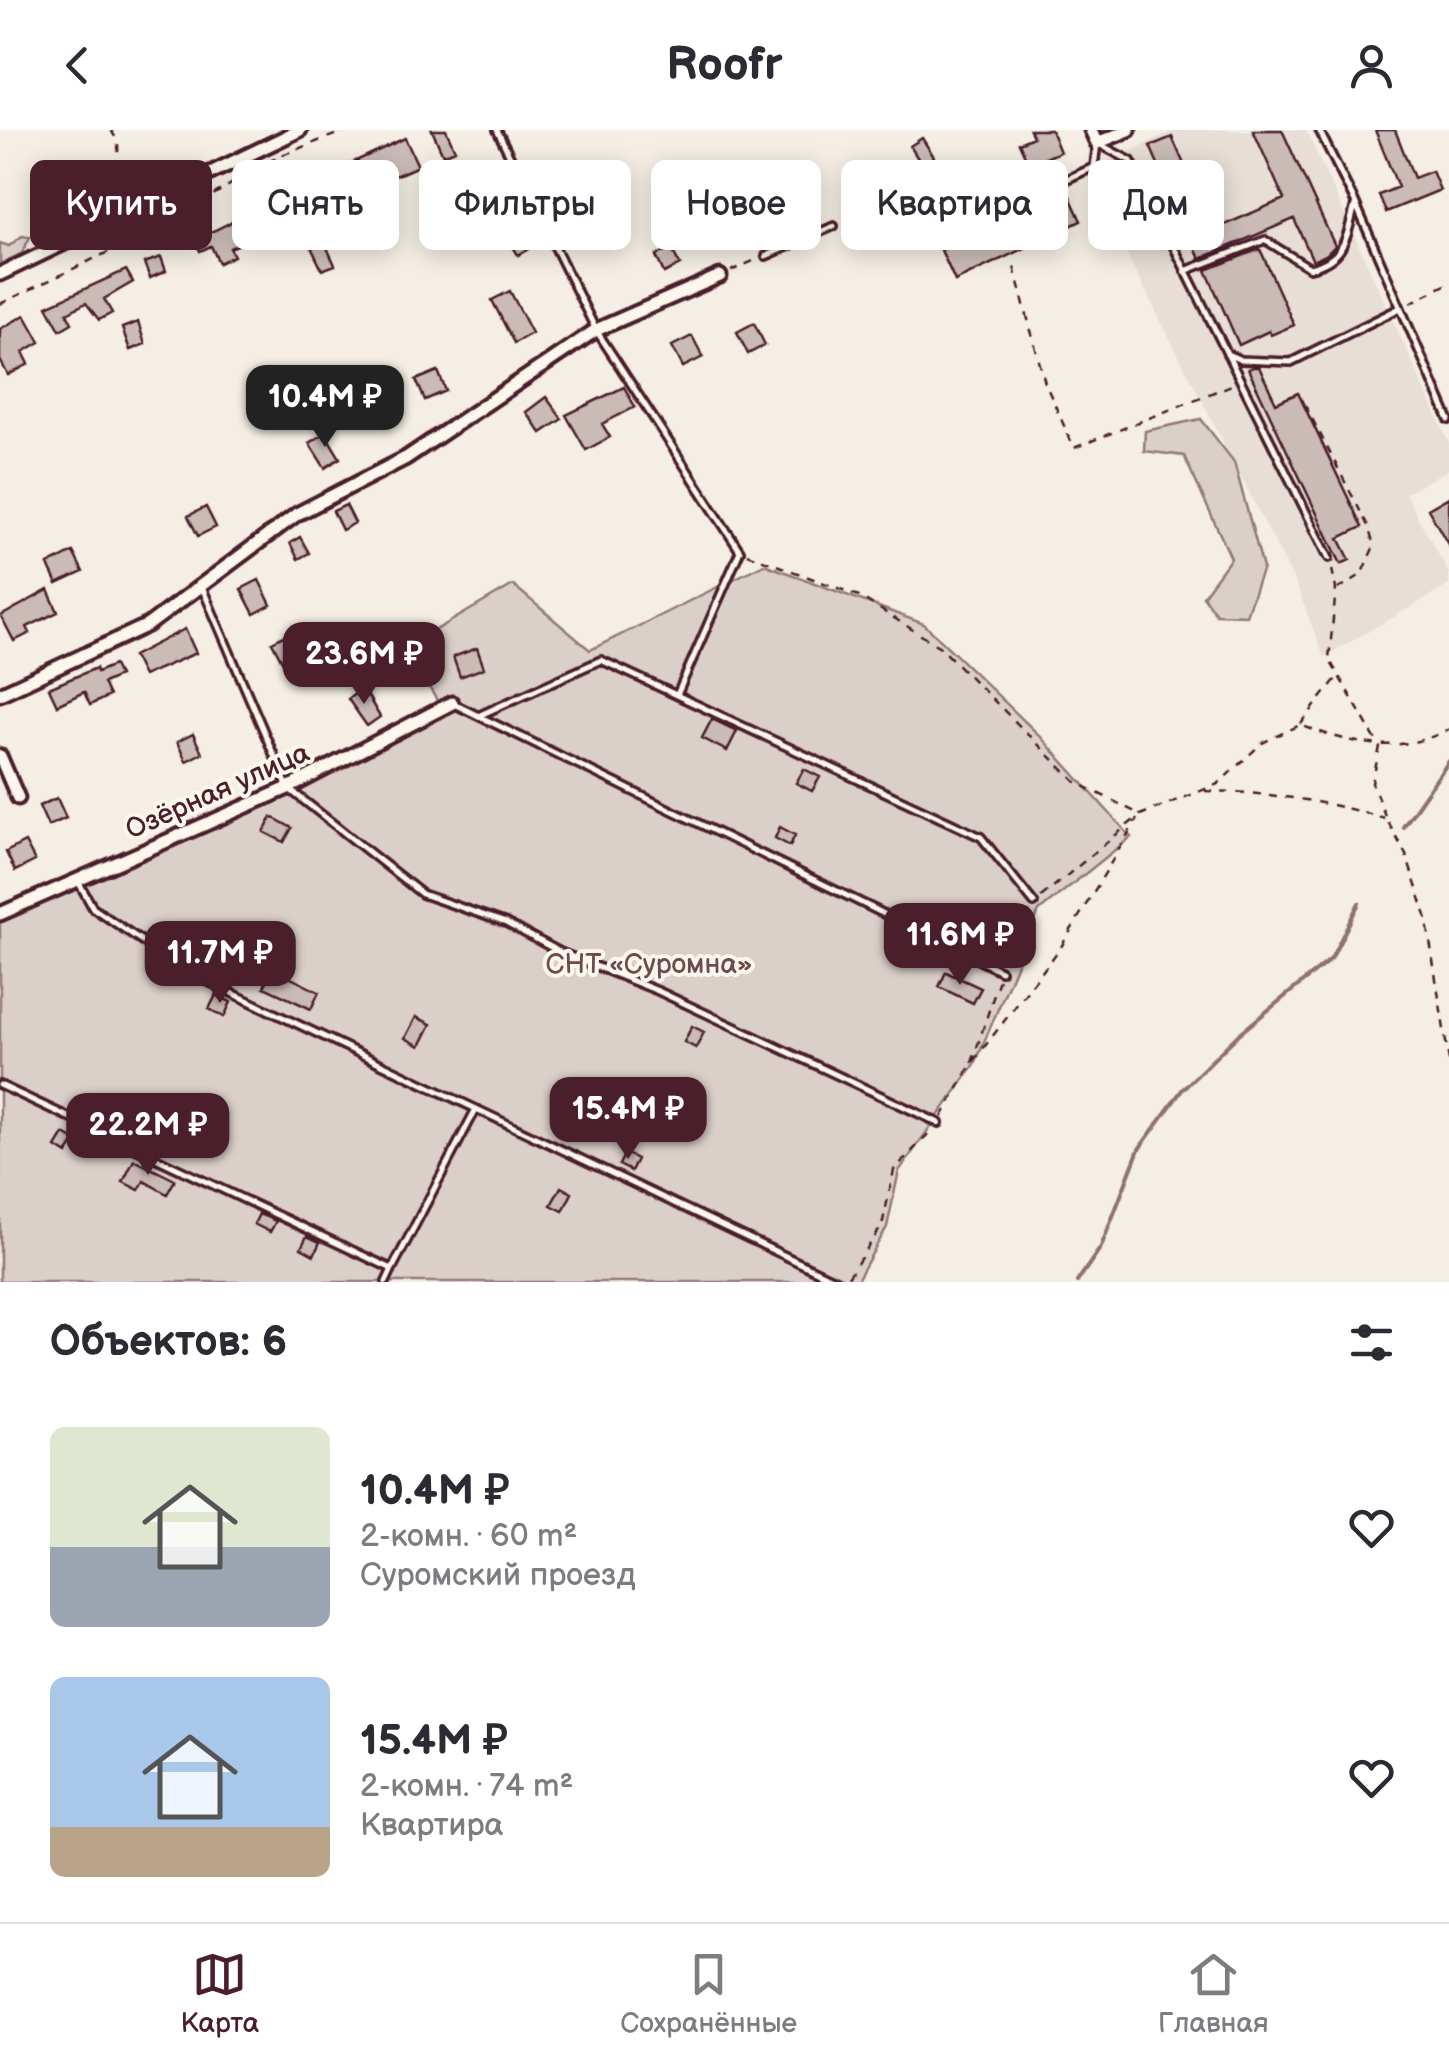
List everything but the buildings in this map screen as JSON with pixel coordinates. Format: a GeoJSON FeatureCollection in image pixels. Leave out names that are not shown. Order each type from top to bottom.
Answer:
{"type":"FeatureCollection","features":[{"type":"Feature","properties":{"kind":"street"},"geometry":{"type":"LineString","coordinates":[[212,172],[300,130]]}},
{"type":"Feature","properties":{"kind":"street"},"geometry":{"type":"LineString","coordinates":[[1091,130],[1097,144],[1129,130]]}},
{"type":"Feature","properties":{"kind":"street"},"geometry":{"type":"LineString","coordinates":[[0,274],[49,250]]}},
{"type":"Feature","properties":{"kind":"street"},"geometry":{"type":"LineString","coordinates":[[0,694],[148,625],[297,514],[406,458],[596,330],[720,276]]}},
{"type":"Feature","properties":{"kind":"street","name":"Озёрная улица"},"geometry":{"type":"LineString","coordinates":[[0,914],[288,788],[452,703]]}},
{"type":"Feature","properties":{"kind":"street"},"geometry":{"type":"LineString","coordinates":[[0,756],[18,798]]}},
{"type":"Feature","properties":{"kind":"lane"},"geometry":{"type":"LineString","coordinates":[[497,130],[596,330],[740,551],[677,695]]}},
{"type":"Feature","properties":{"kind":"lane"},"geometry":{"type":"LineString","coordinates":[[1320,130],[1356,202],[1449,420]]}},
{"type":"Feature","properties":{"kind":"lane"},"geometry":{"type":"LineString","coordinates":[[1068,179],[1094,167],[1097,144],[1131,161],[1329,558]]}},
{"type":"Feature","properties":{"kind":"lane"},"geometry":{"type":"LineString","coordinates":[[1185,270],[1265,240],[1310,268],[1330,263],[1341,250],[1356,202]]}},
{"type":"Feature","properties":{"kind":"lane"},"geometry":{"type":"LineString","coordinates":[[766,256],[834,226]]}},
{"type":"Feature","properties":{"kind":"lane"},"geometry":{"type":"LineString","coordinates":[[1226,353],[1241,360],[1292,362],[1400,308]]}},
{"type":"Feature","properties":{"kind":"lane"},"geometry":{"type":"LineString","coordinates":[[201,585],[288,788],[422,894],[506,923],[560,952],[658,990],[939,1123]]}},
{"type":"Feature","properties":{"kind":"lane"},"geometry":{"type":"LineString","coordinates":[[478,716],[601,660],[981,837],[1034,903]]}},
{"type":"Feature","properties":{"kind":"lane"},"geometry":{"type":"LineString","coordinates":[[452,703],[1002,971]]}},
{"type":"Feature","properties":{"kind":"lane"},"geometry":{"type":"LineString","coordinates":[[78,880],[93,908],[188,972],[842,1282]]}},
{"type":"Feature","properties":{"kind":"lane"},"geometry":{"type":"LineString","coordinates":[[0,1085],[392,1269]]}},
{"type":"Feature","properties":{"kind":"lane"},"geometry":{"type":"LineString","coordinates":[[386,1282],[476,1109]]}},
{"type":"Feature","properties":{"kind":"path"},"geometry":{"type":"LineString","coordinates":[[111,130],[118,142],[118,160]]}},
{"type":"Feature","properties":{"kind":"path"},"geometry":{"type":"LineString","coordinates":[[0,304],[150,232],[279,156],[348,130]]}},
{"type":"Feature","properties":{"kind":"path"},"geometry":{"type":"LineString","coordinates":[[720,276],[766,256]]}},
{"type":"Feature","properties":{"kind":"path"},"geometry":{"type":"LineString","coordinates":[[1014,267],[1045,384],[1074,448],[1242,380]]}},
{"type":"Feature","properties":{"kind":"path"},"geometry":{"type":"LineString","coordinates":[[1400,308],[1449,282]]}},
{"type":"Feature","properties":{"kind":"path"},"geometry":{"type":"LineString","coordinates":[[1305,405],[1368,526],[1374,546],[1362,575],[1336,590]]}},
{"type":"Feature","properties":{"kind":"path"},"geometry":{"type":"LineString","coordinates":[[740,551],[858,596],[940,647],[1076,782],[1140,815]]}},
{"type":"Feature","properties":{"kind":"path"},"geometry":{"type":"LineString","coordinates":[[1329,558],[1336,590],[1330,659],[1380,746],[1372,783],[1406,855],[1426,916],[1449,1061]]}},
{"type":"Feature","properties":{"kind":"path"},"geometry":{"type":"LineString","coordinates":[[972,1063],[1002,971],[1034,903],[1140,815],[1218,784],[1262,743],[1300,724],[1340,674]]}},
{"type":"Feature","properties":{"kind":"path"},"geometry":{"type":"LineString","coordinates":[[1300,724],[1380,746],[1423,742],[1449,729]]}},
{"type":"Feature","properties":{"kind":"path"},"geometry":{"type":"LineString","coordinates":[[1202,790],[1260,792],[1386,818]]}},
{"type":"Feature","properties":{"kind":"path"},"geometry":{"type":"LineString","coordinates":[[842,1282],[882,1226],[894,1170],[939,1123],[972,1063],[1061,947],[1140,815]]}},
{"type":"Feature","properties":{"kind":"shaded area"},"geometry":{"type":"Polygon","coordinates":[[[1174,130],[1306,130],[1449,443],[1449,469],[1405,494],[1449,573],[1449,585],[1324,657],[1295,582],[1125,250],[1224,250],[1224,160],[1112,160],[1174,130]]]}},
{"type":"Feature","properties":{"kind":"green space"},"geometry":{"type":"Polygon","coordinates":[[[22,236],[30,237],[22,253],[0,264],[0,243],[9,246],[22,236]]]}},
{"type":"Feature","properties":{"kind":"green space"},"geometry":{"type":"Polygon","coordinates":[[[1201,419],[1234,462],[1263,568],[1246,615],[1216,614],[1203,596],[1231,558],[1184,456],[1144,451],[1145,431],[1201,419]]]}},
{"type":"Feature","properties":{"kind":"green space","name":"СНТ «Суромна»"},"geometry":{"type":"Polygon","coordinates":[[[764,564],[924,624],[1040,736],[1131,837],[1039,911],[975,1064],[899,1171],[887,1227],[856,1282],[0,1282],[0,922],[297,791],[446,715],[405,648],[513,585],[590,650],[764,564]]]}},
{"type":"Feature","properties":{"kind":"waterway"},"geometry":{"type":"LineString","coordinates":[[1403,827],[1449,761]]}},
{"type":"Feature","properties":{"kind":"waterway"},"geometry":{"type":"LineString","coordinates":[[1077,1282],[1101,1247],[1139,1149],[1182,1090],[1239,1034],[1331,959],[1359,903]]}}]}
